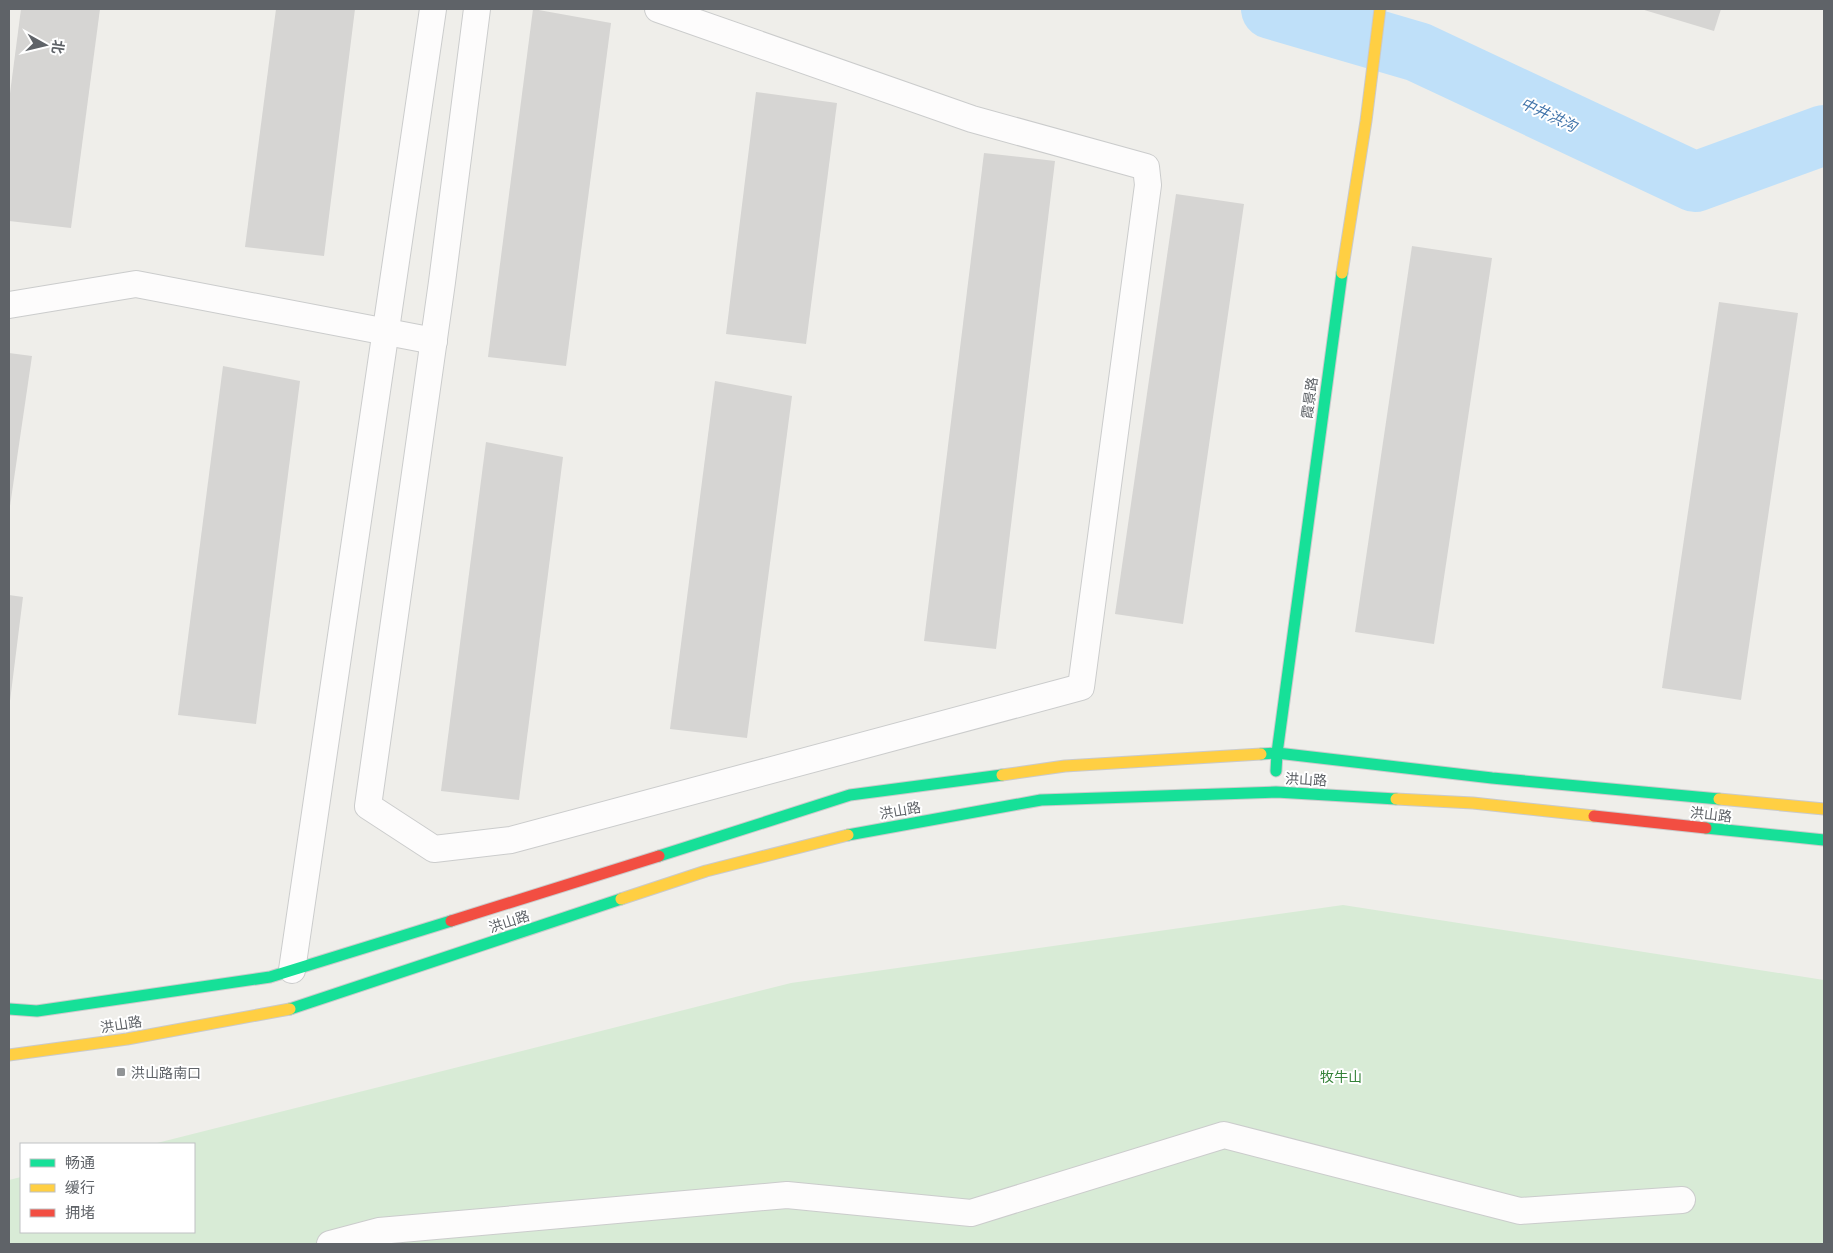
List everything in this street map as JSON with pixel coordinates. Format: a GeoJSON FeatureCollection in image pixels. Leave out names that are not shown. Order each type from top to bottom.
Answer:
{"type":"FeatureCollection","features":[{"type":"Feature","properties":{"kind":"main road","name":"霞景路"},"geometry":{"type":"LineString","coordinates":[[1276,792],[1277,753],[1333,332],[1366,122],[1380,9]]}},
{"type":"Feature","properties":{"kind":"main road","name":"洪山路"},"geometry":{"type":"LineString","coordinates":[[9,1009],[37,1011],[270,977],[850,795],[1065,766],[1277,753],[1512,780],[1824,809]]}},
{"type":"Feature","properties":{"kind":"main road","name":"洪山路"},"geometry":{"type":"LineString","coordinates":[[9,1055],[127,1039],[296,1008],[706,871],[861,832],[1041,800],[1276,792],[1473,803],[1824,840]]}},
{"type":"Feature","properties":{"kind":"street"},"geometry":{"type":"LineString","coordinates":[[292,970],[433,9]]}},
{"type":"Feature","properties":{"kind":"street"},"geometry":{"type":"LineString","coordinates":[[477,9],[434,340],[368,806],[434,849],[511,840],[1081,687],[1148,186],[1146,167],[972,119],[658,9]]}},
{"type":"Feature","properties":{"kind":"street"},"geometry":{"type":"LineString","coordinates":[[9,305],[136,284],[434,340]]}},
{"type":"Feature","properties":{"kind":"street"},"geometry":{"type":"LineString","coordinates":[[330,1244],[379,1231],[787,1195],[971,1213],[1224,1135],[1520,1211],[1682,1200]]}},
{"type":"Feature","properties":{"kind":"green space","name":"牧牛山"},"geometry":{"type":"Polygon","coordinates":[[[1343,905],[1824,980],[1824,1244],[9,1244],[9,1180],[20,1177],[20,1233],[195,1233],[195,1143],[157,1143],[791,983],[1343,905]]]}},
{"type":"Feature","properties":{"kind":"building"},"geometry":{"type":"Polygon","coordinates":[[[21,9],[100,9],[71,228],[9,221],[9,101],[21,9]]]}},
{"type":"Feature","properties":{"kind":"building"},"geometry":{"type":"Polygon","coordinates":[[[276,9],[355,9],[324,256],[245,247],[276,9]]]}},
{"type":"Feature","properties":{"kind":"building"},"geometry":{"type":"Polygon","coordinates":[[[533,9],[611,23],[566,366],[488,357],[533,9]]]}},
{"type":"Feature","properties":{"kind":"building"},"geometry":{"type":"Polygon","coordinates":[[[1641,9],[1721,9],[1714,31],[1641,9]]]}},
{"type":"Feature","properties":{"kind":"building"},"geometry":{"type":"Polygon","coordinates":[[[756,92],[837,103],[806,344],[726,334],[756,92]]]}},
{"type":"Feature","properties":{"kind":"building"},"geometry":{"type":"Polygon","coordinates":[[[984,153],[1055,161],[996,649],[924,641],[984,153]]]}},
{"type":"Feature","properties":{"kind":"building"},"geometry":{"type":"Polygon","coordinates":[[[1176,194],[1244,204],[1183,624],[1115,614],[1176,194]]]}},
{"type":"Feature","properties":{"kind":"building"},"geometry":{"type":"Polygon","coordinates":[[[1412,246],[1492,258],[1434,644],[1355,632],[1412,246]]]}},
{"type":"Feature","properties":{"kind":"building"},"geometry":{"type":"Polygon","coordinates":[[[1719,302],[1798,313],[1741,700],[1662,688],[1719,302]]]}},
{"type":"Feature","properties":{"kind":"building"},"geometry":{"type":"Polygon","coordinates":[[[9,353],[32,356],[10,506],[9,506],[9,353]]]}},
{"type":"Feature","properties":{"kind":"building"},"geometry":{"type":"Polygon","coordinates":[[[223,366],[300,381],[256,724],[178,715],[223,366]]]}},
{"type":"Feature","properties":{"kind":"building"},"geometry":{"type":"Polygon","coordinates":[[[715,381],[792,396],[747,738],[670,729],[715,381]]]}},
{"type":"Feature","properties":{"kind":"building"},"geometry":{"type":"Polygon","coordinates":[[[486,442],[563,457],[519,800],[441,791],[486,442]]]}},
{"type":"Feature","properties":{"kind":"building"},"geometry":{"type":"Polygon","coordinates":[[[9,595],[23,597],[10,701],[9,701],[9,595]]]}},
{"type":"Feature","properties":{"kind":"waterway","name":"中井洪沟"},"geometry":{"type":"LineString","coordinates":[[1271,9],[1418,52],[1695,182],[1824,135]]}},
{"type":"Feature","properties":{"kind":"traffic: fast"},"geometry":{"type":"LineString","coordinates":[[1276,771],[1342,273]]}},
{"type":"Feature","properties":{"kind":"traffic: fast"},"geometry":{"type":"LineString","coordinates":[[1261,754],[1277,753],[1492,778],[1719,799]]}},
{"type":"Feature","properties":{"kind":"traffic: fast"},"geometry":{"type":"LineString","coordinates":[[659,856],[850,795],[1002,775]]}},
{"type":"Feature","properties":{"kind":"traffic: fast"},"geometry":{"type":"LineString","coordinates":[[848,835],[1041,800],[1276,792],[1396,799]]}},
{"type":"Feature","properties":{"kind":"traffic: fast"},"geometry":{"type":"LineString","coordinates":[[1706,828],[1824,840]]}},
{"type":"Feature","properties":{"kind":"traffic: fast"},"geometry":{"type":"LineString","coordinates":[[290,1009],[621,899]]}},
{"type":"Feature","properties":{"kind":"traffic: fast"},"geometry":{"type":"LineString","coordinates":[[9,1009],[37,1011],[270,977],[451,921]]}},
{"type":"Feature","properties":{"kind":"traffic: slow"},"geometry":{"type":"LineString","coordinates":[[1342,273],[1366,121],[1380,9]]}},
{"type":"Feature","properties":{"kind":"traffic: slow"},"geometry":{"type":"LineString","coordinates":[[1002,775],[1065,766],[1261,754]]}},
{"type":"Feature","properties":{"kind":"traffic: slow"},"geometry":{"type":"LineString","coordinates":[[1396,799],[1473,803],[1594,816]]}},
{"type":"Feature","properties":{"kind":"traffic: slow"},"geometry":{"type":"LineString","coordinates":[[1719,799],[1824,809]]}},
{"type":"Feature","properties":{"kind":"traffic: slow"},"geometry":{"type":"LineString","coordinates":[[621,899],[706,871],[848,835]]}},
{"type":"Feature","properties":{"kind":"traffic: slow"},"geometry":{"type":"LineString","coordinates":[[9,1055],[127,1039],[290,1009]]}},
{"type":"Feature","properties":{"kind":"traffic: jam"},"geometry":{"type":"LineString","coordinates":[[1594,816],[1706,828]]}},
{"type":"Feature","properties":{"kind":"traffic: jam"},"geometry":{"type":"LineString","coordinates":[[451,921],[659,856]]}},
{"type":"Feature","properties":{"kind":"place","name":"洪山路南口"},"geometry":{"type":"Point","coordinates":[121,1072]}}]}
